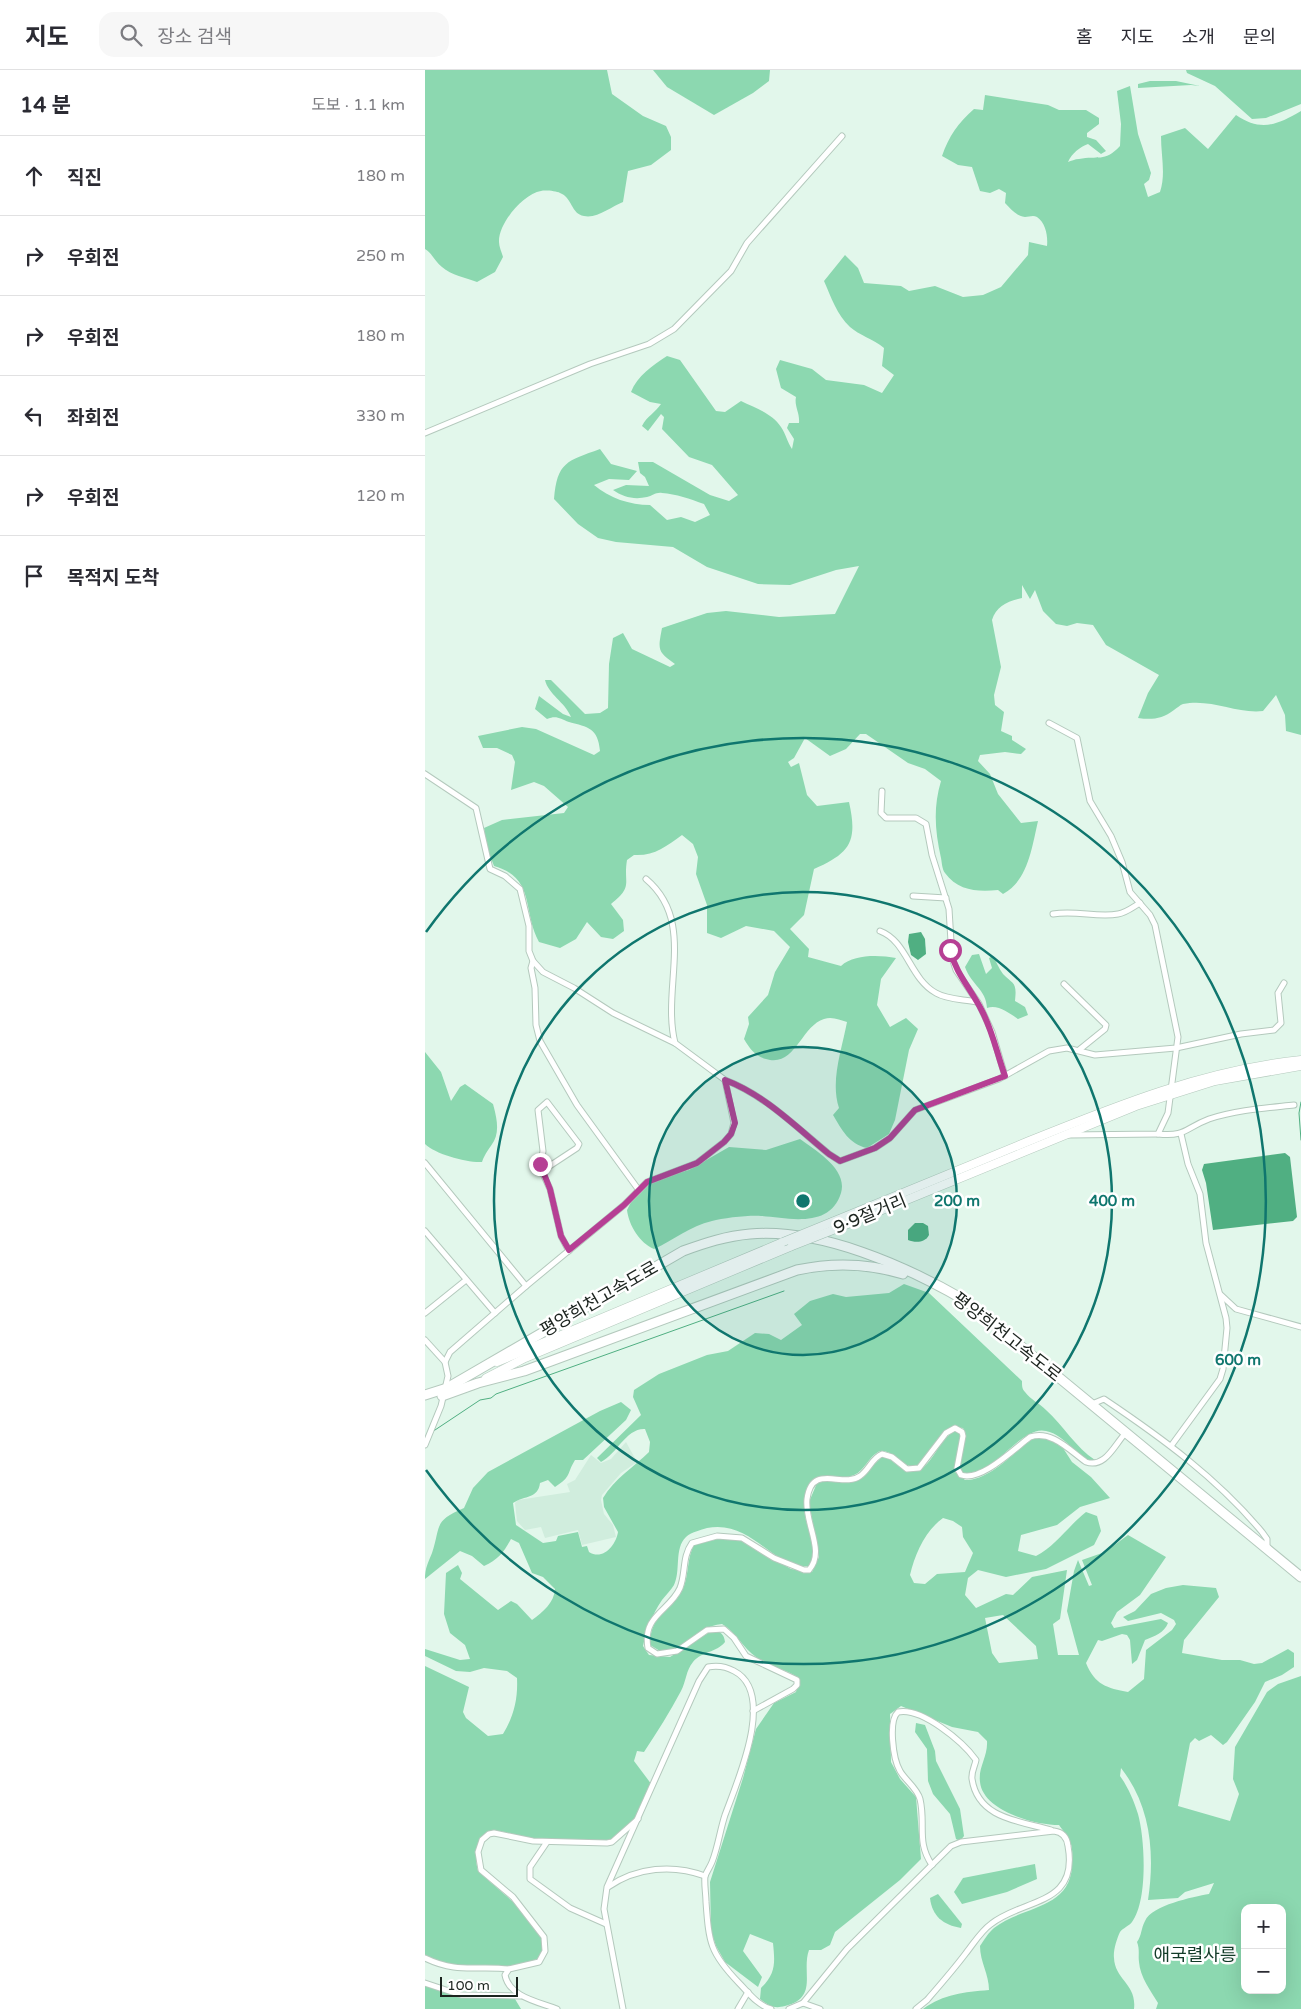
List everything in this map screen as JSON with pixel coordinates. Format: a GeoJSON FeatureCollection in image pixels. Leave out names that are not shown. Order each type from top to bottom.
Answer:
{"type":"FeatureCollection","features":[{"type":"Feature","properties":{"kind":"highway","name":"9·9절거리"},"geometry":{"type":"LineString","coordinates":[[476,1371],[1105,1110],[1250,1067],[1301,1060]]}},
{"type":"Feature","properties":{"kind":"highway","name":"9·9절거리"},"geometry":{"type":"LineString","coordinates":[[478,1383],[525,1358],[1171,1090],[1301,1066]]}},
{"type":"Feature","properties":{"kind":"highway","name":"평양희천고속도로"},"geometry":{"type":"LineString","coordinates":[[425,1401],[444,1392],[476,1371],[683,1251],[709,1241],[751,1234],[792,1235],[828,1242],[929,1279],[966,1300],[1301,1577]]}},
{"type":"Feature","properties":{"kind":"highway","name":"평양희천고속도로"},"geometry":{"type":"LineString","coordinates":[[425,1395],[444,1392],[523,1371],[797,1270],[821,1266],[860,1264],[914,1277],[963,1304],[1301,1582]]}},
{"type":"Feature","properties":{"kind":"street"},"geometry":{"type":"LineString","coordinates":[[425,433],[590,364],[649,344],[674,329],[731,271],[747,243],[842,136]]}},
{"type":"Feature","properties":{"kind":"street"},"geometry":{"type":"LineString","coordinates":[[1049,724],[1077,738],[1090,801],[1111,836],[1122,862],[1130,892],[1140,903],[1155,926],[1176,1026],[1176,1048],[1168,1113],[1158,1134]]}},
{"type":"Feature","properties":{"kind":"street"},"geometry":{"type":"LineString","coordinates":[[425,774],[476,808],[490,869],[505,876],[520,889],[529,926],[529,951],[533,961],[543,972],[574,988],[613,1013],[675,1043],[725,1080],[742,1086],[764,1100],[840,1161],[875,1148],[890,1138],[915,1110],[1005,1076],[1041,1054],[1062,1048],[1079,1050],[1095,1055],[1176,1048],[1241,1034],[1274,1030],[1281,1023],[1278,993],[1284,983]]}},
{"type":"Feature","properties":{"kind":"street"},"geometry":{"type":"LineString","coordinates":[[882,791],[881,813],[886,818],[916,818],[926,824],[932,855],[946,898],[951,923],[952,958],[960,977],[977,1002],[992,1032],[1005,1076]]}},
{"type":"Feature","properties":{"kind":"street"},"geometry":{"type":"LineString","coordinates":[[646,879],[659,890],[675,936],[676,949],[669,1007],[675,1043]]}},
{"type":"Feature","properties":{"kind":"street"},"geometry":{"type":"LineString","coordinates":[[913,896],[946,898]]}},
{"type":"Feature","properties":{"kind":"street"},"geometry":{"type":"LineString","coordinates":[[1053,914],[1082,912],[1108,916],[1121,914],[1140,903]]}},
{"type":"Feature","properties":{"kind":"street"},"geometry":{"type":"LineString","coordinates":[[880,931],[886,933],[897,944],[921,982],[935,993],[948,998],[977,1002]]}},
{"type":"Feature","properties":{"kind":"street"},"geometry":{"type":"LineString","coordinates":[[533,961],[531,968],[535,988],[536,1025],[540,1041],[577,1105],[638,1189]]}},
{"type":"Feature","properties":{"kind":"street"},"geometry":{"type":"LineString","coordinates":[[1064,984],[1106,1025],[1105,1029],[1079,1050]]}},
{"type":"Feature","properties":{"kind":"street"},"geometry":{"type":"LineString","coordinates":[[445,1362],[458,1344],[624,1205],[638,1189],[663,1175],[697,1163],[731,1134],[735,1123],[725,1080]]}},
{"type":"Feature","properties":{"kind":"street"},"geometry":{"type":"LineString","coordinates":[[542,1172],[579,1144],[547,1102],[538,1110],[543,1151],[540,1164],[542,1172],[550,1189],[561,1236],[569,1250]]}},
{"type":"Feature","properties":{"kind":"street"},"geometry":{"type":"LineString","coordinates":[[1061,1135],[1181,1134],[1217,1117],[1256,1109],[1294,1105]]}},
{"type":"Feature","properties":{"kind":"street"},"geometry":{"type":"LineString","coordinates":[[1171,1446],[1211,1393],[1223,1369],[1227,1328],[1206,1243],[1200,1194],[1188,1164],[1181,1134]]}},
{"type":"Feature","properties":{"kind":"street"},"geometry":{"type":"LineString","coordinates":[[425,1163],[526,1286]]}},
{"type":"Feature","properties":{"kind":"street"},"geometry":{"type":"LineString","coordinates":[[425,1231],[495,1313]]}},
{"type":"Feature","properties":{"kind":"street"},"geometry":{"type":"LineString","coordinates":[[425,1313],[466,1280]]}},
{"type":"Feature","properties":{"kind":"street"},"geometry":{"type":"LineString","coordinates":[[1219,1293],[1236,1309],[1301,1327]]}},
{"type":"Feature","properties":{"kind":"street"},"geometry":{"type":"LineString","coordinates":[[425,1340],[445,1362],[448,1376],[425,1445]]}},
{"type":"Feature","properties":{"kind":"street"},"geometry":{"type":"LineString","coordinates":[[1092,1404],[1104,1399],[1205,1472],[1241,1508],[1267,1539],[1267,1550]]}},
{"type":"Feature","properties":{"kind":"street"},"geometry":{"type":"LineString","coordinates":[[753,1711],[793,1689],[797,1685],[797,1680],[746,1656],[734,1638],[724,1629],[707,1630],[672,1653],[657,1654],[648,1648],[647,1636],[651,1624],[658,1612],[680,1588],[686,1554],[692,1543],[717,1536],[742,1538],[774,1558],[804,1570],[809,1570],[815,1562],[817,1552],[808,1518],[807,1499],[814,1484],[823,1478],[855,1478],[861,1476],[877,1456],[882,1454],[892,1458],[907,1469],[919,1468],[946,1433],[955,1428],[962,1432],[963,1436],[957,1468],[961,1475],[970,1477],[986,1470],[1030,1437],[1038,1434],[1049,1436],[1086,1462],[1093,1464],[1102,1462],[1123,1436]]}},
{"type":"Feature","properties":{"kind":"street"},"geometry":{"type":"LineString","coordinates":[[623,2009],[606,1924],[604,1900],[607,1887],[640,1817],[694,1691],[708,1668],[723,1666],[738,1673],[750,1690],[753,1711],[742,1769],[725,1817],[712,1863],[705,1876],[708,1936],[721,1964],[762,2005],[771,2009]]}},
{"type":"Feature","properties":{"kind":"street"},"geometry":{"type":"LineString","coordinates":[[916,2009],[927,2000],[990,1924],[1055,1894],[1064,1883],[1069,1847],[1066,1837],[1059,1832],[1006,1820],[994,1814],[981,1801],[975,1790],[971,1777],[976,1760],[970,1752],[947,1732],[927,1719],[911,1713],[898,1712],[895,1715],[893,1725],[895,1760],[900,1772],[919,1796],[922,1846],[924,1855],[932,1866]]}},
{"type":"Feature","properties":{"kind":"street"},"geometry":{"type":"LineString","coordinates":[[425,1958],[437,1964],[462,1969],[509,1970],[539,1962],[545,1951],[546,1942],[539,1930],[513,1897],[481,1870],[478,1862],[479,1846],[485,1837],[494,1833],[519,1840],[607,1843],[612,1842],[640,1817]]}},
{"type":"Feature","properties":{"kind":"street"},"geometry":{"type":"LineString","coordinates":[[789,2009],[803,2003],[854,1942],[955,1844],[1054,1831]]}},
{"type":"Feature","properties":{"kind":"street"},"geometry":{"type":"LineString","coordinates":[[547,1842],[530,1867],[530,1879],[570,1908],[606,1924]]}},
{"type":"Feature","properties":{"kind":"street"},"geometry":{"type":"LineString","coordinates":[[607,1887],[637,1874],[667,1869],[686,1869],[705,1876]]}},
{"type":"Feature","properties":{"kind":"street"},"geometry":{"type":"LineString","coordinates":[[509,1970],[505,1975],[507,1982],[522,1996]]}},
{"type":"Feature","properties":{"kind":"street"},"geometry":{"type":"LineString","coordinates":[[425,1983],[461,1994],[522,1996],[557,2009]]}},
{"type":"Feature","properties":{"kind":"street"},"geometry":{"type":"LineString","coordinates":[[738,2009],[748,1992]]}},
{"type":"Feature","properties":{"kind":"street"},"geometry":{"type":"LineString","coordinates":[[803,2003],[820,2009]]}},
{"type":"Feature","properties":{"kind":"shaded area"},"geometry":{"type":"Polygon","coordinates":[[[921,932],[925,939],[926,954],[918,960],[911,955],[908,942],[909,934],[921,932]]]}},
{"type":"Feature","properties":{"kind":"shaded area"},"geometry":{"type":"Polygon","coordinates":[[[1285,1153],[1290,1157],[1297,1217],[1293,1221],[1213,1230],[1206,1183],[1202,1170],[1204,1164],[1285,1153]]]}},
{"type":"Feature","properties":{"kind":"shaded area"},"geometry":{"type":"Polygon","coordinates":[[[915,1223],[923,1223],[928,1226],[929,1235],[922,1241],[914,1242],[908,1240],[908,1230],[915,1223]]]}},
{"type":"Feature","properties":{"kind":"shaded area"},"geometry":{"type":"Polygon","coordinates":[[[626,1442],[637,1462],[621,1473],[602,1495],[601,1500],[604,1514],[613,1525],[616,1537],[582,1545],[578,1530],[545,1538],[541,1527],[525,1530],[517,1521],[515,1503],[518,1500],[570,1492],[567,1484],[575,1480],[591,1455],[601,1463],[611,1459],[626,1442]]]}},
{"type":"Feature","properties":{"kind":"green space"},"geometry":{"type":"Polygon","coordinates":[[[425,70],[607,70],[612,94],[643,116],[666,126],[671,137],[671,150],[651,165],[628,171],[623,202],[594,216],[580,215],[567,198],[558,192],[541,191],[534,193],[513,211],[503,227],[499,242],[503,257],[495,272],[477,282],[463,278],[446,270],[425,249],[425,70]]]}},
{"type":"Feature","properties":{"kind":"green space"},"geometry":{"type":"Polygon","coordinates":[[[653,70],[770,70],[769,81],[753,93],[714,115],[667,87],[653,70]]]}},
{"type":"Feature","properties":{"kind":"green space"},"geometry":{"type":"Polygon","coordinates":[[[1186,70],[1301,70],[1301,104],[1266,118],[1252,119],[1215,86],[1187,73],[1186,70]]]}},
{"type":"Feature","properties":{"kind":"green space"},"geometry":{"type":"Polygon","coordinates":[[[1150,81],[1176,81],[1200,86],[1138,88],[1138,84],[1150,81]]]}},
{"type":"Feature","properties":{"kind":"green space"},"geometry":{"type":"Polygon","coordinates":[[[1130,86],[1138,134],[1151,173],[1149,180],[1144,184],[1148,197],[1160,192],[1162,185],[1161,136],[1185,128],[1208,149],[1236,115],[1253,124],[1269,125],[1301,111],[1301,735],[1286,731],[1285,715],[1276,695],[1263,711],[1193,703],[1182,704],[1161,717],[1152,719],[1138,718],[1148,693],[1159,675],[1106,645],[1093,625],[1077,623],[1067,626],[1056,624],[1043,611],[1035,590],[1030,599],[1022,585],[1022,598],[1003,605],[996,611],[992,620],[1001,667],[994,695],[995,705],[1004,712],[1001,731],[1012,736],[1012,740],[1026,749],[1021,754],[1005,752],[980,755],[978,761],[990,774],[998,794],[1021,823],[1038,821],[1028,862],[1018,881],[1003,894],[998,890],[983,891],[962,887],[950,879],[944,871],[937,838],[936,820],[938,791],[941,781],[925,769],[908,763],[866,734],[860,734],[846,749],[830,756],[805,738],[794,758],[788,762],[791,767],[799,763],[807,795],[817,806],[849,802],[852,827],[851,837],[843,851],[814,869],[804,915],[790,929],[809,949],[808,957],[841,966],[860,957],[882,956],[896,958],[881,979],[877,1005],[890,1027],[906,1018],[918,1029],[909,1050],[895,1120],[889,1134],[867,1148],[851,1140],[833,1115],[839,1108],[836,1076],[847,1022],[830,1018],[816,1023],[791,1052],[784,1058],[776,1060],[759,1056],[744,1039],[749,1024],[748,1017],[768,995],[775,972],[790,947],[774,931],[746,926],[721,938],[707,933],[707,905],[696,874],[698,857],[693,844],[682,835],[659,850],[648,854],[634,855],[627,860],[625,888],[623,893],[611,904],[623,920],[624,931],[613,939],[601,937],[587,922],[576,939],[560,948],[539,942],[522,887],[507,871],[494,866],[487,848],[484,828],[502,820],[564,813],[568,807],[544,786],[534,782],[511,790],[515,762],[512,755],[497,748],[483,748],[478,736],[522,727],[536,729],[594,755],[600,751],[597,737],[591,730],[582,725],[558,718],[547,719],[535,709],[539,696],[563,714],[571,717],[565,707],[549,690],[545,680],[551,680],[585,714],[600,713],[608,708],[609,664],[613,638],[623,633],[632,649],[670,667],[675,664],[660,649],[662,628],[707,613],[726,611],[779,617],[835,614],[859,566],[836,570],[790,585],[758,584],[707,567],[673,547],[616,542],[598,538],[578,524],[554,499],[555,487],[561,470],[572,460],[600,449],[611,464],[637,471],[629,480],[609,479],[594,485],[606,494],[627,502],[650,505],[667,520],[681,517],[695,522],[710,515],[704,504],[678,496],[660,493],[642,498],[633,498],[613,490],[626,485],[649,486],[645,477],[640,473],[638,462],[653,462],[710,495],[729,501],[738,495],[712,465],[689,457],[662,429],[664,417],[661,414],[648,431],[642,426],[661,404],[650,402],[631,392],[641,376],[667,356],[680,360],[716,411],[725,412],[741,401],[768,414],[783,430],[792,449],[794,439],[787,428],[789,423],[799,423],[799,416],[796,397],[781,388],[776,369],[780,360],[812,369],[826,380],[864,385],[882,393],[894,375],[882,366],[884,348],[854,330],[845,322],[835,306],[824,281],[845,255],[858,268],[864,283],[901,286],[909,291],[935,286],[963,297],[983,295],[1001,287],[1028,255],[1029,242],[1047,246],[1046,230],[1043,223],[1036,216],[1025,217],[1016,214],[1005,203],[1006,193],[999,189],[990,193],[980,191],[972,167],[958,165],[942,156],[951,136],[963,119],[974,109],[983,110],[985,95],[1048,105],[1059,110],[1086,110],[1099,118],[1099,124],[1087,133],[1087,137],[1096,140],[1106,151],[1101,154],[1088,144],[1077,151],[1068,162],[1078,159],[1105,157],[1120,146],[1121,124],[1117,91],[1130,86]]]}},
{"type":"Feature","properties":{"kind":"green space"},"geometry":{"type":"Polygon","coordinates":[[[979,954],[986,974],[992,968],[989,958],[993,956],[1003,974],[1014,984],[1016,990],[1015,1001],[1025,1007],[1028,1015],[1018,1019],[999,1008],[987,1008],[984,996],[971,979],[965,967],[972,955],[979,954]]]}},
{"type":"Feature","properties":{"kind":"green space"},"geometry":{"type":"Polygon","coordinates":[[[425,1052],[441,1072],[451,1101],[460,1087],[465,1084],[493,1104],[497,1132],[482,1162],[452,1157],[436,1151],[425,1144],[425,1052]]]}},
{"type":"Feature","properties":{"kind":"green space"},"geometry":{"type":"Polygon","coordinates":[[[800,1139],[822,1155],[840,1176],[842,1184],[841,1193],[836,1204],[828,1212],[818,1217],[807,1219],[756,1216],[717,1220],[696,1226],[654,1249],[644,1243],[633,1228],[627,1210],[632,1200],[648,1184],[663,1177],[689,1170],[729,1147],[766,1150],[800,1139]]]}},
{"type":"Feature","properties":{"kind":"green space"},"geometry":{"type":"Polygon","coordinates":[[[904,1284],[929,1293],[1022,1381],[1023,1389],[1027,1395],[1052,1416],[1095,1462],[1082,1456],[1053,1433],[1037,1431],[1019,1441],[983,1470],[973,1474],[963,1474],[958,1465],[966,1434],[963,1428],[954,1427],[918,1466],[907,1465],[888,1452],[883,1451],[875,1454],[854,1475],[849,1477],[825,1476],[815,1479],[805,1505],[806,1521],[813,1544],[812,1559],[809,1566],[796,1565],[785,1561],[750,1537],[723,1527],[707,1528],[688,1535],[680,1547],[674,1585],[655,1611],[643,1646],[649,1655],[670,1657],[713,1630],[722,1634],[725,1642],[693,1662],[681,1691],[659,1729],[644,1752],[637,1751],[634,1761],[652,1785],[638,1816],[609,1841],[552,1841],[530,1839],[500,1831],[487,1833],[478,1844],[476,1861],[478,1871],[532,1922],[544,1941],[544,1951],[537,1959],[525,1964],[493,1968],[454,1966],[425,1956],[425,1666],[469,1687],[463,1712],[466,1718],[488,1736],[503,1734],[513,1714],[517,1693],[517,1678],[507,1671],[484,1668],[470,1672],[456,1671],[425,1656],[425,1649],[460,1660],[470,1659],[465,1645],[450,1633],[444,1614],[446,1573],[458,1565],[462,1573],[460,1579],[498,1610],[511,1601],[517,1604],[532,1620],[553,1599],[555,1589],[543,1577],[532,1573],[519,1543],[511,1539],[500,1555],[484,1566],[472,1556],[460,1551],[425,1579],[427,1566],[440,1525],[447,1517],[464,1508],[473,1488],[488,1472],[600,1411],[621,1402],[631,1410],[626,1420],[583,1460],[575,1460],[564,1480],[555,1487],[548,1480],[540,1483],[537,1492],[513,1503],[516,1525],[543,1543],[556,1541],[558,1536],[578,1532],[582,1547],[587,1546],[589,1552],[594,1554],[604,1553],[615,1542],[618,1532],[604,1507],[603,1498],[618,1479],[649,1452],[650,1442],[645,1429],[632,1433],[601,1462],[597,1458],[641,1415],[633,1397],[634,1390],[659,1374],[707,1355],[728,1351],[755,1333],[769,1334],[781,1340],[802,1325],[794,1314],[810,1301],[833,1294],[846,1297],[889,1293],[904,1284]]]}},
{"type":"Feature","properties":{"kind":"green space","name":"애국렬사릉"},"geometry":{"type":"Polygon","coordinates":[[[955,1431],[960,1434],[955,1472],[965,1480],[975,1479],[994,1470],[1036,1437],[1050,1439],[1063,1448],[1072,1462],[1091,1477],[1110,1498],[1080,1507],[1057,1525],[1021,1535],[1018,1551],[1036,1556],[1043,1552],[1086,1512],[1097,1516],[1101,1531],[1094,1545],[1046,1569],[1006,1577],[978,1570],[968,1578],[965,1595],[976,1608],[1006,1594],[1013,1595],[1032,1577],[1067,1570],[1060,1619],[1053,1624],[1058,1655],[1079,1655],[1067,1611],[1074,1571],[1078,1560],[1089,1586],[1092,1585],[1082,1560],[1105,1552],[1128,1535],[1166,1557],[1140,1595],[1117,1612],[1111,1623],[1114,1628],[1161,1619],[1168,1623],[1162,1632],[1145,1640],[1137,1660],[1132,1664],[1130,1640],[1127,1635],[1122,1634],[1102,1641],[1098,1640],[1086,1663],[1098,1681],[1108,1687],[1128,1692],[1144,1679],[1146,1650],[1172,1630],[1176,1624],[1174,1620],[1161,1613],[1128,1621],[1123,1617],[1135,1611],[1151,1594],[1166,1588],[1183,1585],[1216,1588],[1219,1597],[1184,1640],[1182,1653],[1222,1660],[1240,1660],[1254,1664],[1262,1663],[1288,1649],[1294,1653],[1294,1667],[1282,1675],[1265,1682],[1255,1702],[1227,1742],[1223,1745],[1211,1735],[1199,1741],[1195,1738],[1190,1743],[1178,1806],[1230,1821],[1239,1794],[1233,1779],[1235,1747],[1267,1692],[1278,1684],[1301,1676],[1301,2009],[1156,2009],[1158,2003],[1149,1989],[1139,1962],[1137,1942],[1144,1924],[1149,1915],[1164,1906],[1209,1894],[1214,1883],[1185,1892],[1178,1898],[1148,1900],[1151,1865],[1145,1814],[1139,1798],[1121,1768],[1120,1776],[1131,1794],[1138,1814],[1144,1870],[1141,1900],[1137,1912],[1132,1922],[1120,1932],[1115,1945],[1114,1955],[1118,1972],[1132,1994],[1134,2009],[923,2009],[947,1997],[989,1990],[980,1946],[994,1928],[1017,1915],[1042,1905],[1062,1892],[1069,1881],[1072,1867],[1072,1849],[1070,1841],[1059,1825],[1024,1819],[1000,1808],[990,1801],[983,1792],[980,1782],[980,1772],[987,1741],[978,1732],[952,1727],[901,1706],[890,1714],[891,1762],[900,1779],[916,1797],[921,1859],[900,1880],[835,1932],[830,1945],[821,1950],[809,1950],[805,1991],[802,1997],[795,2002],[775,2007],[760,1999],[761,1988],[772,1972],[773,1943],[750,1934],[743,1951],[762,1977],[758,1987],[725,1962],[716,1946],[711,1931],[710,1882],[743,1778],[756,1729],[774,1703],[796,1692],[799,1678],[756,1657],[722,1624],[704,1629],[677,1647],[660,1651],[650,1645],[654,1625],[658,1618],[680,1595],[686,1581],[690,1555],[694,1545],[718,1539],[742,1540],[791,1569],[812,1572],[819,1557],[809,1502],[817,1483],[824,1480],[857,1480],[882,1457],[889,1459],[905,1470],[917,1471],[923,1468],[943,1441],[955,1431]],[[943,1518],[926,1536],[918,1551],[910,1575],[914,1583],[925,1584],[937,1574],[965,1572],[973,1553],[963,1537],[962,1527],[953,1521],[943,1518]],[[1003,1615],[985,1618],[992,1653],[999,1663],[1038,1659],[1036,1646],[1003,1615]]]}},
{"type":"Feature","properties":{"kind":"green space"},"geometry":{"type":"Polygon","coordinates":[[[916,1723],[925,1725],[935,1751],[936,1761],[960,1809],[964,1836],[960,1841],[956,1839],[950,1814],[933,1794],[928,1781],[927,1749],[915,1732],[916,1723]]]}},
{"type":"Feature","properties":{"kind":"green space"},"geometry":{"type":"Polygon","coordinates":[[[1035,1864],[1037,1879],[1007,1892],[962,1904],[954,1892],[963,1878],[1035,1864]]]}},
{"type":"Feature","properties":{"kind":"green space"},"geometry":{"type":"Polygon","coordinates":[[[938,1894],[962,1924],[961,1928],[949,1925],[936,1915],[930,1898],[938,1894]]]}},
{"type":"Feature","properties":{"kind":"green space"},"geometry":{"type":"Polygon","coordinates":[[[425,1986],[466,1997],[515,1999],[521,2009],[425,2009],[425,1986]]]}},
{"type":"Feature","properties":{"kind":"waterway"},"geometry":{"type":"LineString","coordinates":[[1301,1102],[1299,1113],[1301,1140]]}},
{"type":"Feature","properties":{"kind":"waterway"},"geometry":{"type":"LineString","coordinates":[[432,1432],[480,1400],[491,1398],[496,1394],[784,1291]]}},
{"type":"Feature","properties":{"kind":"route"},"geometry":{"type":"LineString","coordinates":[[540,1164],[550,1189],[561,1236],[569,1250],[624,1205],[647,1182],[697,1163],[724,1142],[731,1134],[735,1123],[725,1080],[742,1086],[764,1100],[840,1161],[850,1159],[875,1148],[890,1138],[903,1121],[915,1110],[999,1080],[1005,1076],[998,1049],[983,1011],[956,970],[950,950]]}}]}
